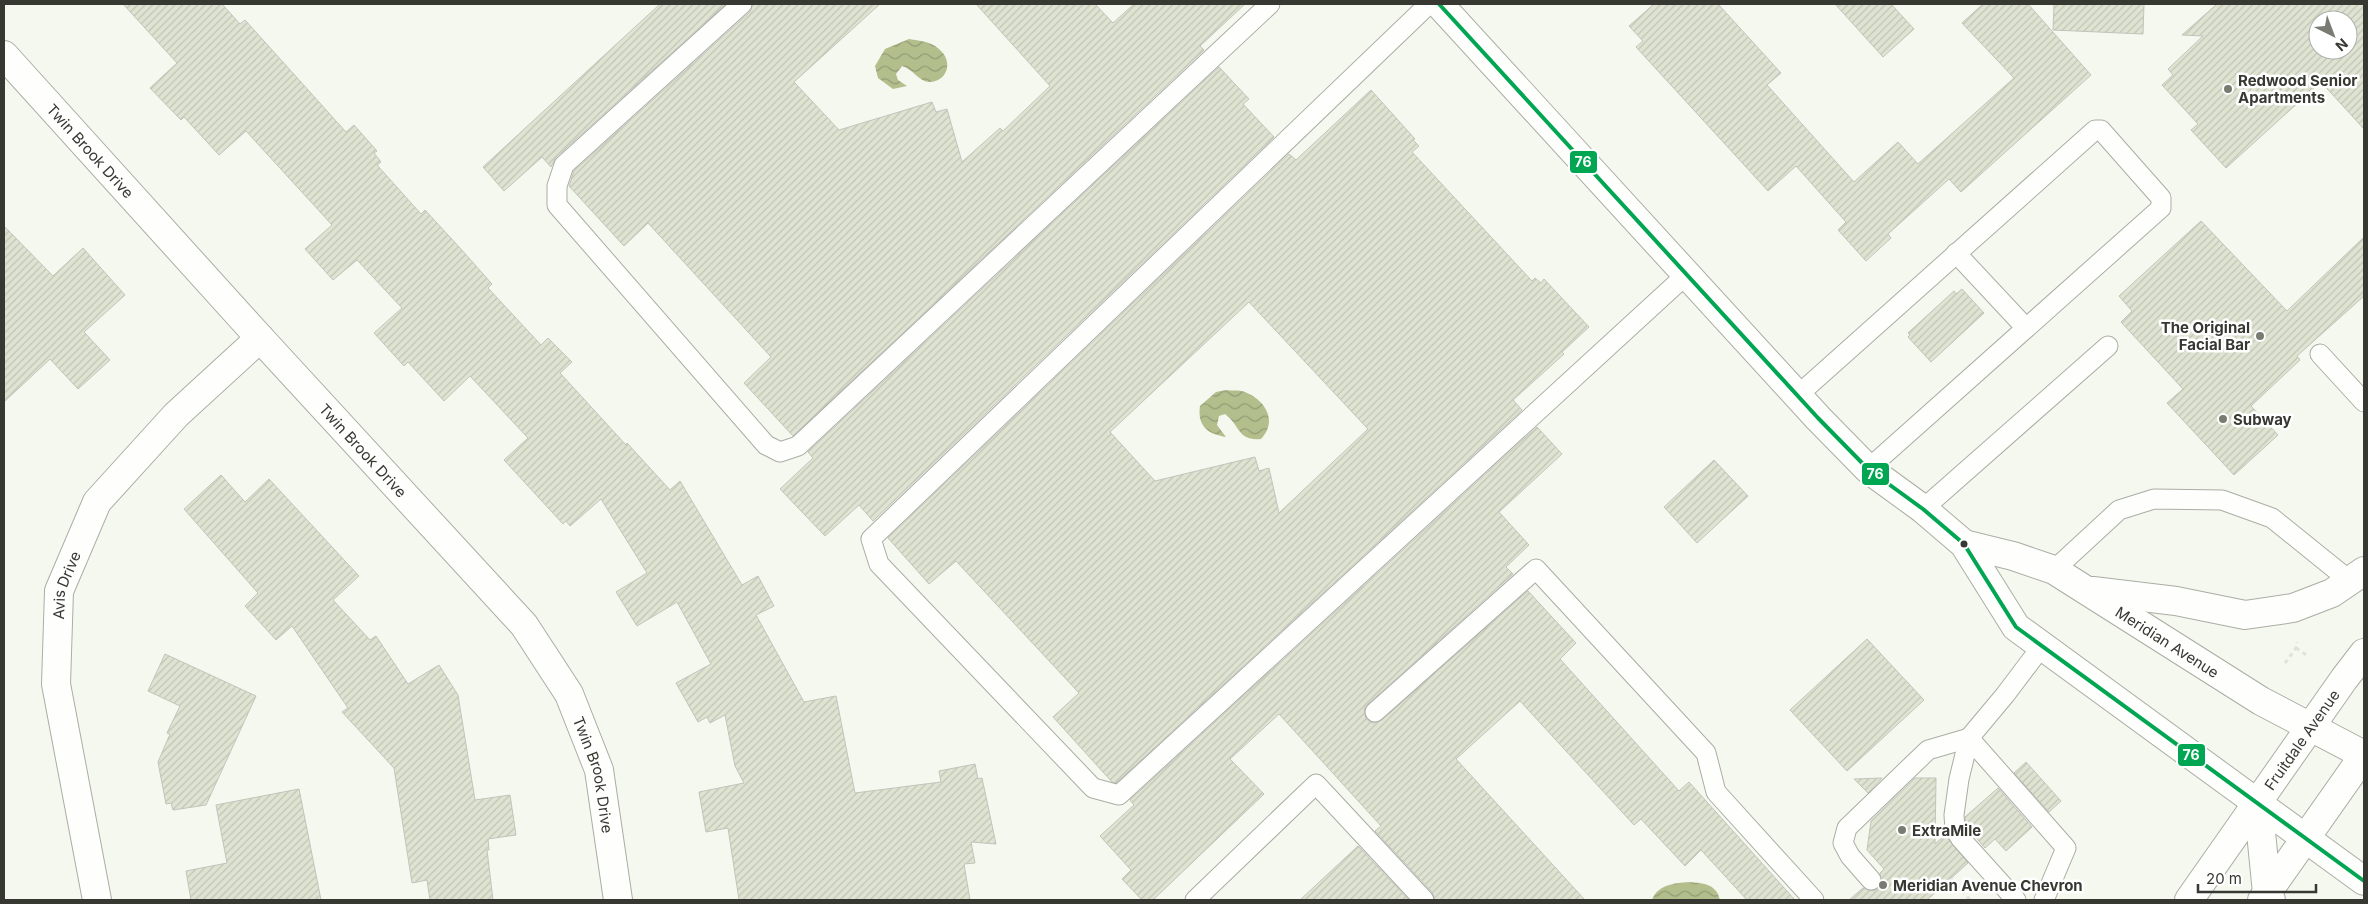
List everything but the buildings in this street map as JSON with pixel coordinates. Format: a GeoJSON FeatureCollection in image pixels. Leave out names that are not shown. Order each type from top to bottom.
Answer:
{"type":"FeatureCollection","features":[{"type":"Feature","properties":{"kind":"main road","name":"Meridian Avenue"},"geometry":{"type":"LineString","coordinates":[[1439,4],[1868,469],[1923,509],[1964,544],[2016,627],[2364,881]]}},
{"type":"Feature","properties":{"kind":"main road","name":"Twin Brook Drive"},"geometry":{"type":"LineString","coordinates":[[4,55],[260,338],[524,625],[569,694],[599,770],[618,900]]}},
{"type":"Feature","properties":{"kind":"main road","name":"Avis Drive"},"geometry":{"type":"LineString","coordinates":[[97,900],[56,684],[59,591],[97,502],[176,415],[260,338]]}},
{"type":"Feature","properties":{"kind":"main road","name":"Meridian Avenue"},"geometry":{"type":"LineString","coordinates":[[1964,544],[2014,556],[2054,570],[2261,701],[2364,755]]}},
{"type":"Feature","properties":{"kind":"main road"},"geometry":{"type":"LineString","coordinates":[[2086,590],[2176,601],[2245,615],[2293,608],[2332,593],[2357,576]]}},
{"type":"Feature","properties":{"kind":"main road","name":"Fruitdale Avenue"},"geometry":{"type":"LineString","coordinates":[[2190,900],[2310,726],[2364,653]]}},
{"type":"Feature","properties":{"kind":"main road"},"geometry":{"type":"LineString","coordinates":[[2267,898],[2364,755]]}},
{"type":"Feature","properties":{"kind":"main road"},"geometry":{"type":"LineString","coordinates":[[2258,802],[2267,898]]}},
{"type":"Feature","properties":{"kind":"lane"},"geometry":{"type":"LineString","coordinates":[[742,4],[564,165],[557,186],[557,205],[766,445],[780,452],[798,446],[1270,4]]}},
{"type":"Feature","properties":{"kind":"lane"},"geometry":{"type":"LineString","coordinates":[[1429,4],[871,539],[879,564],[1093,788],[1119,795],[1687,274]]}},
{"type":"Feature","properties":{"kind":"lane"},"geometry":{"type":"LineString","coordinates":[[1798,395],[2094,130],[2102,130],[2161,198],[2161,208],[1868,469]]}},
{"type":"Feature","properties":{"kind":"lane"},"geometry":{"type":"LineString","coordinates":[[1956,253],[2026,328]]}},
{"type":"Feature","properties":{"kind":"lane"},"geometry":{"type":"LineString","coordinates":[[1923,509],[2108,346]]}},
{"type":"Feature","properties":{"kind":"lane"},"geometry":{"type":"LineString","coordinates":[[2320,354],[2364,402]]}},
{"type":"Feature","properties":{"kind":"lane"},"geometry":{"type":"LineString","coordinates":[[2054,570],[2120,510],[2154,499],[2222,500],[2272,518],[2357,576]]}},
{"type":"Feature","properties":{"kind":"lane"},"geometry":{"type":"LineString","coordinates":[[1375,712],[1536,569],[1706,754],[1716,792],[1814,900]]}},
{"type":"Feature","properties":{"kind":"lane"},"geometry":{"type":"LineString","coordinates":[[2016,900],[1961,839],[1955,829],[1958,779],[1969,738],[2042,646]]}},
{"type":"Feature","properties":{"kind":"lane"},"geometry":{"type":"LineString","coordinates":[[1871,880],[1850,856],[1844,843],[1847,828],[1928,750],[1969,738]]}},
{"type":"Feature","properties":{"kind":"lane"},"geometry":{"type":"LineString","coordinates":[[1969,738],[2066,848],[2044,900]]}},
{"type":"Feature","properties":{"kind":"lane"},"geometry":{"type":"LineString","coordinates":[[1195,900],[1316,784],[1424,900]]}},
{"type":"Feature","properties":{"kind":"path"},"geometry":{"type":"LineString","coordinates":[[2285,663],[2296,648],[2308,656]]}},
{"type":"Feature","properties":{"kind":"path"},"geometry":{"type":"LineString","coordinates":[[1951,879],[1970,900]]}},
{"type":"Feature","properties":{"kind":"water"},"geometry":{"type":"Polygon","coordinates":[[[909,39],[927,42],[939,49],[947,62],[946,72],[940,79],[929,82],[922,80],[902,66],[896,74],[898,80],[907,86],[893,89],[878,78],[875,66],[885,49],[909,39]]]}},
{"type":"Feature","properties":{"kind":"water"},"geometry":{"type":"Polygon","coordinates":[[[1226,390],[1242,391],[1250,394],[1267,410],[1269,424],[1261,439],[1248,438],[1243,435],[1225,414],[1219,416],[1217,425],[1226,437],[1214,434],[1202,424],[1200,406],[1216,392],[1226,390]]]}},
{"type":"Feature","properties":{"kind":"water"},"geometry":{"type":"Polygon","coordinates":[[[1689,882],[1709,885],[1716,891],[1720,900],[1652,900],[1654,895],[1662,888],[1672,884],[1689,882]]]}},
{"type":"Feature","properties":{"kind":"transit line","name":"76"},"geometry":{"type":"LineString","coordinates":[[1439,4],[1818,418],[1868,469],[1923,509],[1964,544],[2016,627],[2364,881]]}},
{"type":"Feature","properties":{"kind":"place","name":"Redwood Senior Apartments"},"geometry":{"type":"Point","coordinates":[2228,89]}},
{"type":"Feature","properties":{"kind":"place","name":"The Original Facial Bar"},"geometry":{"type":"Point","coordinates":[2260,336]}},
{"type":"Feature","properties":{"kind":"place","name":"Subway"},"geometry":{"type":"Point","coordinates":[2223,419]}},
{"type":"Feature","properties":{"kind":"place","name":"ExtraMile"},"geometry":{"type":"Point","coordinates":[1902,830]}},
{"type":"Feature","properties":{"kind":"place","name":"Meridian Avenue Chevron"},"geometry":{"type":"Point","coordinates":[1883,885]}}]}
